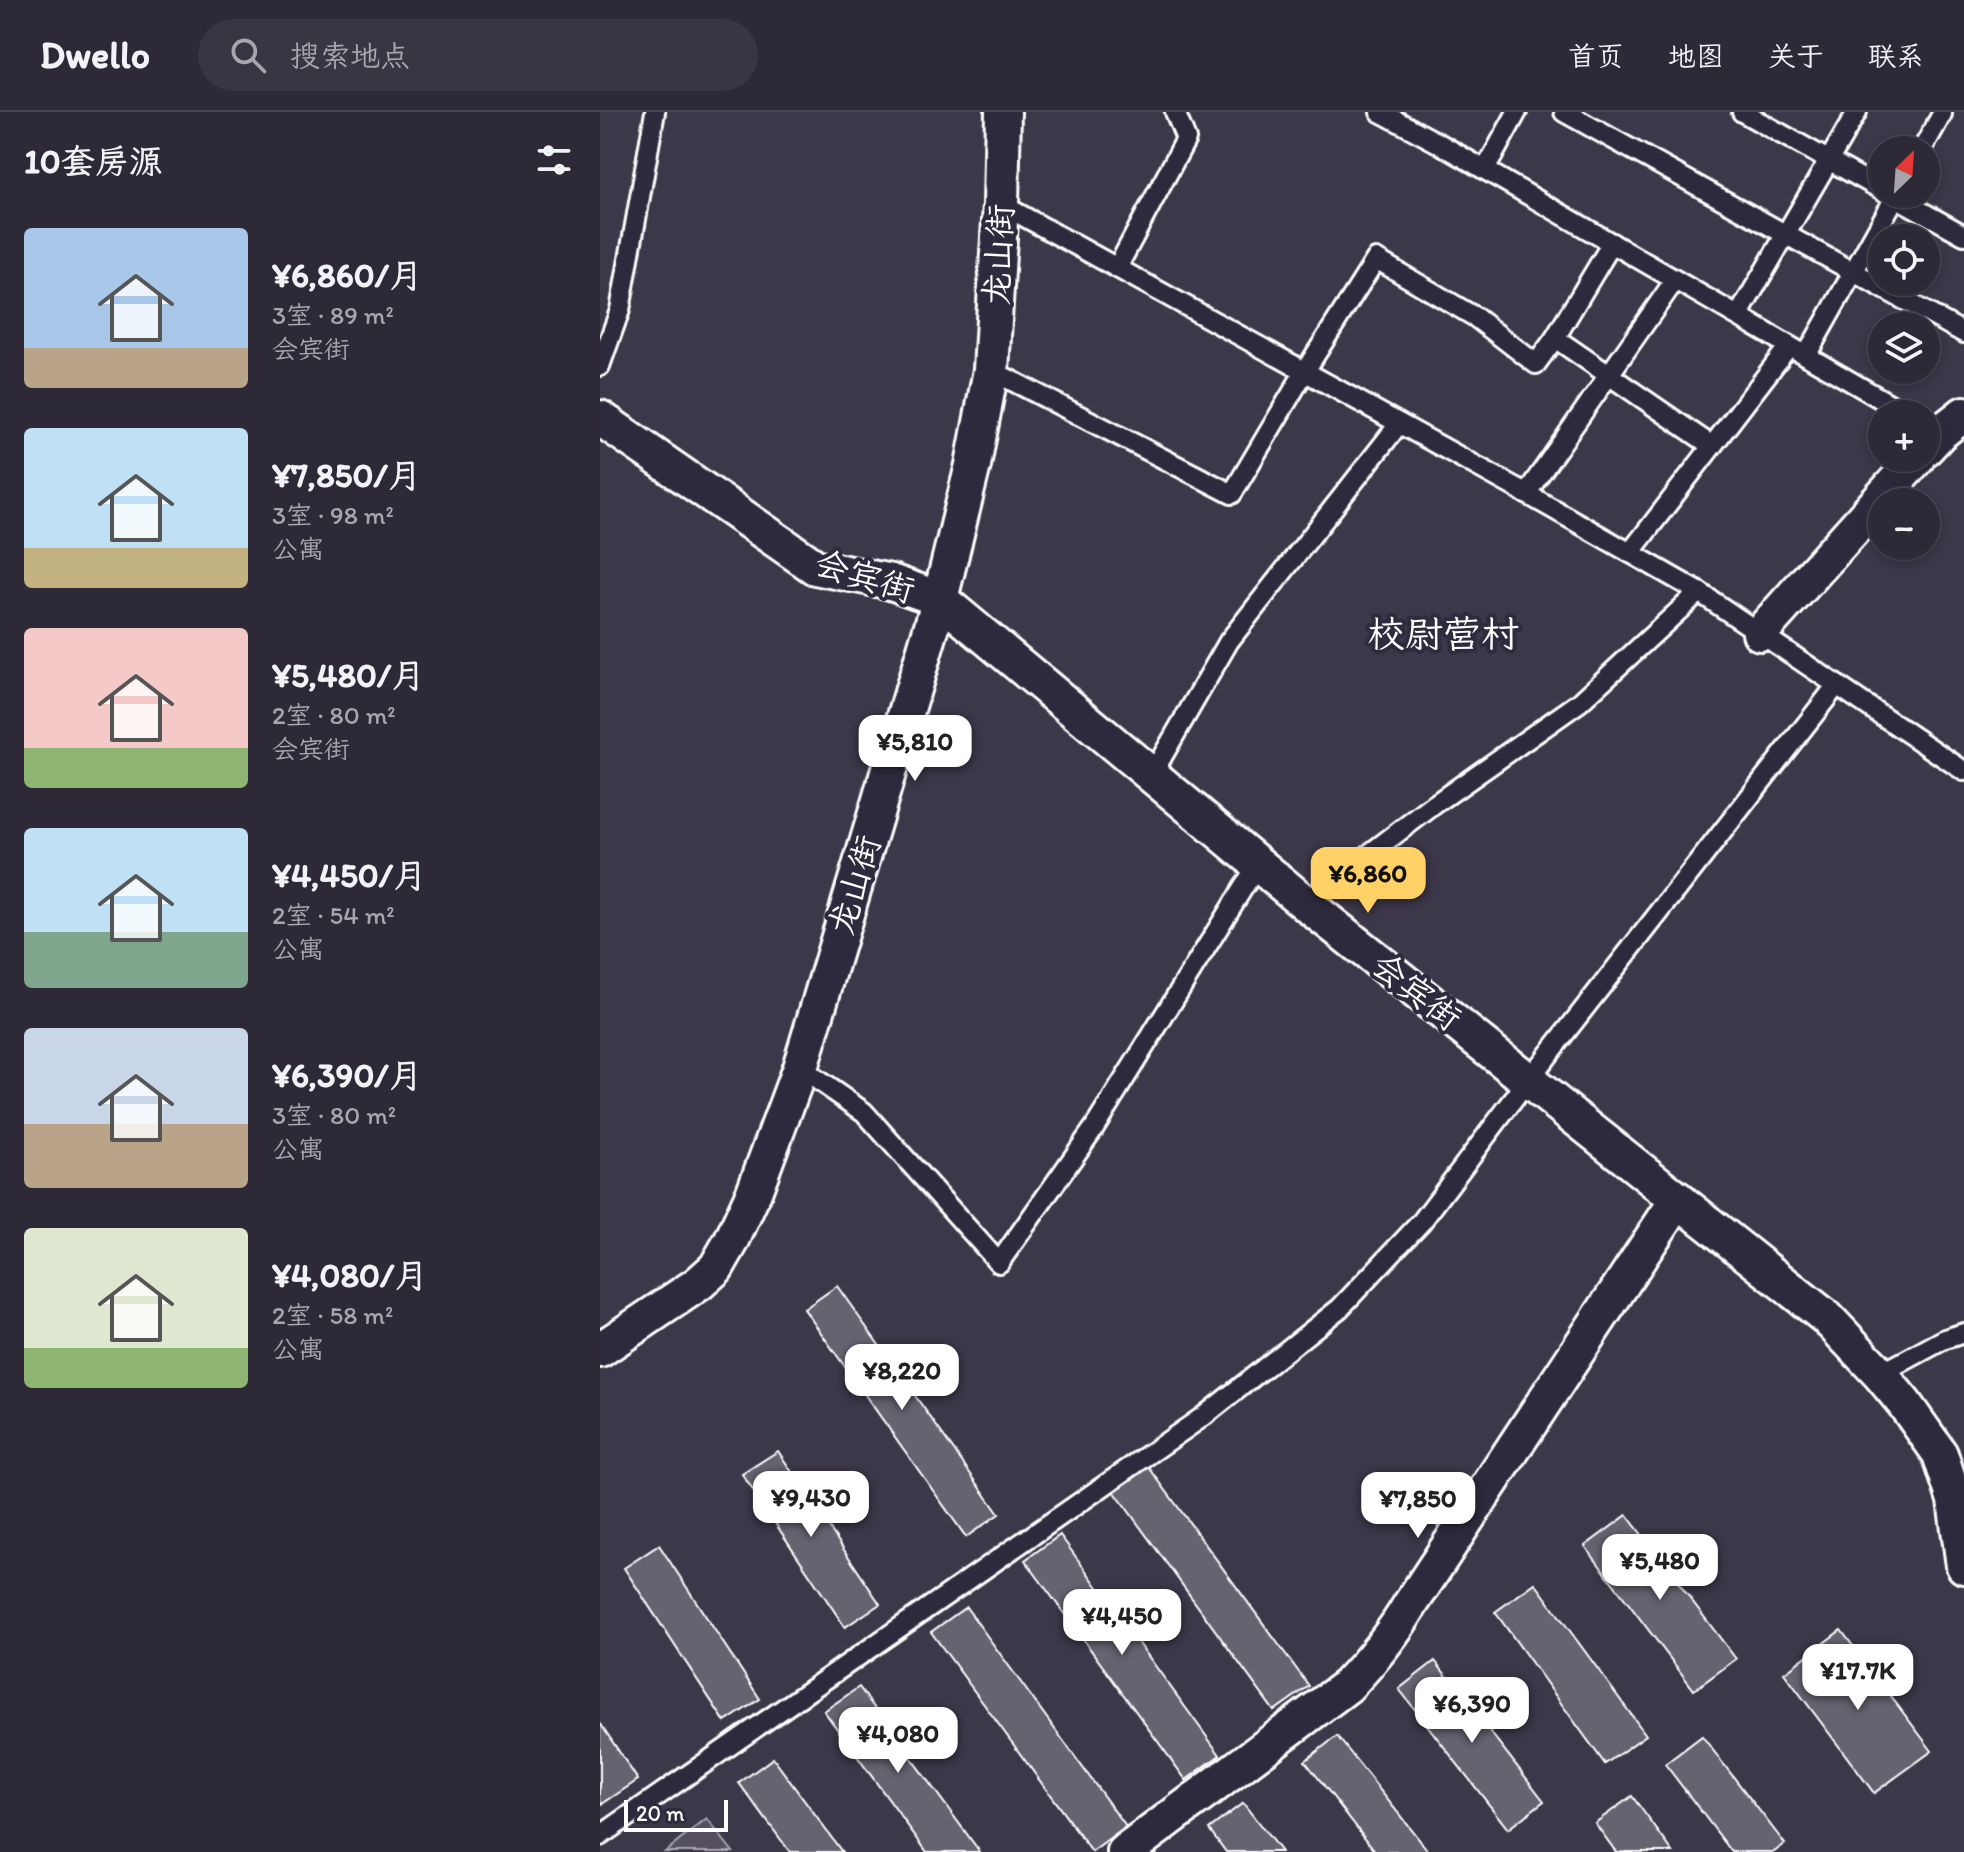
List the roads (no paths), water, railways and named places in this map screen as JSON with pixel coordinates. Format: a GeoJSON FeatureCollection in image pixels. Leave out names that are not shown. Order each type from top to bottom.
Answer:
{"type":"FeatureCollection","features":[{"type":"Feature","properties":{"kind":"street","name":"龙山街"},"geometry":{"type":"LineString","coordinates":[[600,1350],[698,1284],[716,1268],[754,1192],[800,1068],[940,599],[973,465],[991,370],[1003,112]]}},
{"type":"Feature","properties":{"kind":"street","name":"会宾街"},"geometry":{"type":"LineString","coordinates":[[600,418],[815,567],[891,582],[940,599],[1305,903],[1827,1318],[1880,1374],[1940,1454],[1955,1500],[1964,1566]]}},
{"type":"Feature","properties":{"kind":"street"},"geometry":{"type":"LineString","coordinates":[[1760,633],[1904,472]]}},
{"type":"Feature","properties":{"kind":"street"},"geometry":{"type":"LineString","coordinates":[[1125,1852],[1347,1686],[1373,1660],[1678,1199]]}},
{"type":"Feature","properties":{"kind":"lane"},"geometry":{"type":"LineString","coordinates":[[600,366],[620,310],[655,112]]}},
{"type":"Feature","properties":{"kind":"lane"},"geometry":{"type":"LineString","coordinates":[[1117,268],[1186,139],[1175,112]]}},
{"type":"Feature","properties":{"kind":"lane"},"geometry":{"type":"LineString","coordinates":[[1380,112],[1883,400]]}},
{"type":"Feature","properties":{"kind":"lane"},"geometry":{"type":"LineString","coordinates":[[1485,170],[1517,112]]}},
{"type":"Feature","properties":{"kind":"lane"},"geometry":{"type":"LineString","coordinates":[[1564,112],[1964,333]]}},
{"type":"Feature","properties":{"kind":"lane"},"geometry":{"type":"LineString","coordinates":[[1742,112],[1868,181]]}},
{"type":"Feature","properties":{"kind":"lane"},"geometry":{"type":"LineString","coordinates":[[1738,316],[1857,112]]}},
{"type":"Feature","properties":{"kind":"lane"},"geometry":{"type":"LineString","coordinates":[[1930,136],[1942,114]]}},
{"type":"Feature","properties":{"kind":"lane"},"geometry":{"type":"LineString","coordinates":[[1001,204],[1699,592],[1964,771]]}},
{"type":"Feature","properties":{"kind":"lane"},"geometry":{"type":"LineString","coordinates":[[1806,356],[1884,208]]}},
{"type":"Feature","properties":{"kind":"lane"},"geometry":{"type":"LineString","coordinates":[[1916,208],[1964,235]]}},
{"type":"Feature","properties":{"kind":"lane"},"geometry":{"type":"LineString","coordinates":[[991,370],[1232,494],[1376,259],[1475,317],[1536,364],[1612,243]]}},
{"type":"Feature","properties":{"kind":"lane"},"geometry":{"type":"LineString","coordinates":[[1526,494],[1675,280]]}},
{"type":"Feature","properties":{"kind":"lane"},"geometry":{"type":"LineString","coordinates":[[1555,338],[1712,446]]}},
{"type":"Feature","properties":{"kind":"lane"},"geometry":{"type":"LineString","coordinates":[[1630,553],[1789,346]]}},
{"type":"Feature","properties":{"kind":"lane"},"geometry":{"type":"LineString","coordinates":[[1151,776],[1229,641],[1399,424]]}},
{"type":"Feature","properties":{"kind":"lane"},"geometry":{"type":"LineString","coordinates":[[1305,903],[1435,804],[1580,702],[1699,592]]}},
{"type":"Feature","properties":{"kind":"lane"},"geometry":{"type":"LineString","coordinates":[[600,1836],[1204,1416],[1340,1308],[1422,1221],[1837,685]]}},
{"type":"Feature","properties":{"kind":"lane"},"geometry":{"type":"LineString","coordinates":[[800,1068],[864,1112],[999,1263],[1094,1128],[1258,864]]}},
{"type":"Feature","properties":{"kind":"lane"},"geometry":{"type":"LineString","coordinates":[[1880,1374],[1945,1339],[1964,1333]]}},
{"type":"Feature","properties":{"kind":"district","name":"校尉营村"},"geometry":{"type":"Point","coordinates":[1443,634]}}]}
